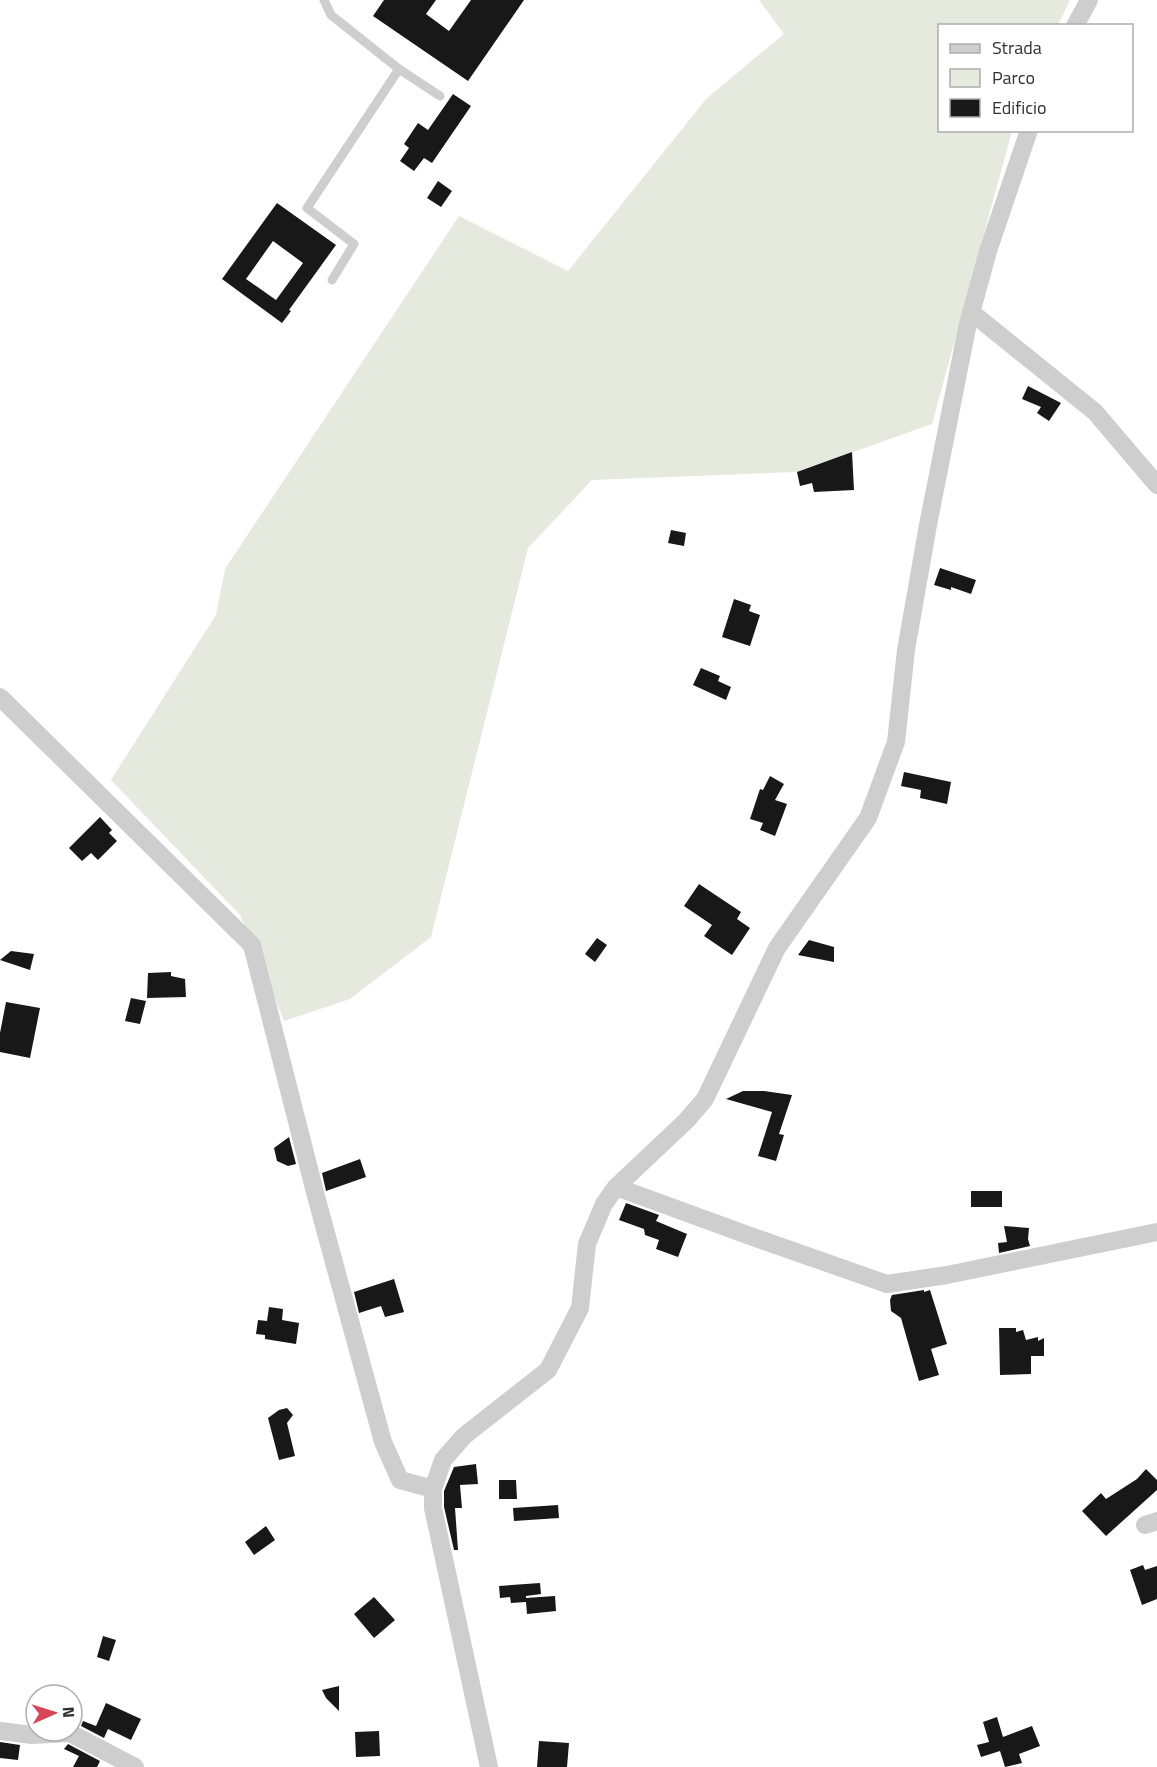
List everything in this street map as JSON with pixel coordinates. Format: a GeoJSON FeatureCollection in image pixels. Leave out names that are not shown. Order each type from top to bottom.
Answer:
{"type":"FeatureCollection","features":[{"type":"Feature","properties":{"kind":"street"},"geometry":{"type":"LineString","coordinates":[[1076,24],[1089,0]]}},
{"type":"Feature","properties":{"kind":"street"},"geometry":{"type":"LineString","coordinates":[[489,1767],[433,1508],[434,1490],[443,1460],[464,1436],[548,1370],[580,1308],[587,1244],[604,1204],[616,1187],[686,1121],[705,1099],[777,948],[868,819],[896,742],[906,650],[926,536],[972,312],[988,251],[1028,132]]}},
{"type":"Feature","properties":{"kind":"street"},"geometry":{"type":"LineString","coordinates":[[972,312],[1095,412],[1157,485]]}},
{"type":"Feature","properties":{"kind":"street"},"geometry":{"type":"LineString","coordinates":[[0,697],[252,945],[317,1200],[383,1442],[400,1480],[434,1490]]}},
{"type":"Feature","properties":{"kind":"street"},"geometry":{"type":"LineString","coordinates":[[616,1187],[887,1284],[946,1275],[1157,1232]]}},
{"type":"Feature","properties":{"kind":"street"},"geometry":{"type":"LineString","coordinates":[[0,1731],[32,1735],[70,1733],[135,1767]]}},
{"type":"Feature","properties":{"kind":"lane"},"geometry":{"type":"LineString","coordinates":[[324,0],[331,15],[399,69],[440,96]]}},
{"type":"Feature","properties":{"kind":"lane"},"geometry":{"type":"LineString","coordinates":[[332,280],[354,244],[307,208],[399,69]]}},
{"type":"Feature","properties":{"kind":"green space"},"geometry":{"type":"Polygon","coordinates":[[[759,0],[1070,0],[1058,24],[938,24],[938,132],[1012,132],[932,424],[797,472],[592,480],[528,548],[431,937],[350,999],[284,1021],[240,915],[111,780],[216,615],[225,569],[459,216],[568,271],[707,98],[784,34],[759,0]]]}},
{"type":"Feature","properties":{"kind":"building"},"geometry":{"type":"Polygon","coordinates":[[[384,0],[436,0],[426,14],[449,31],[471,0],[524,0],[468,81],[373,16],[384,0]]]}},
{"type":"Feature","properties":{"kind":"building"},"geometry":{"type":"Polygon","coordinates":[[[453,94],[471,106],[432,163],[424,158],[414,171],[400,161],[409,148],[404,144],[418,123],[428,130],[453,94]]]}},
{"type":"Feature","properties":{"kind":"building"},"geometry":{"type":"Polygon","coordinates":[[[438,181],[452,191],[441,207],[427,198],[438,181]]]}},
{"type":"Feature","properties":{"kind":"building"},"geometry":{"type":"Polygon","coordinates":[[[277,203],[336,245],[282,323],[222,279],[277,203]],[[273,241],[246,279],[276,300],[303,263],[273,241]]]}},
{"type":"Feature","properties":{"kind":"building"},"geometry":{"type":"Polygon","coordinates":[[[1028,386],[1061,403],[1049,421],[1037,413],[1041,407],[1022,399],[1028,386]]]}},
{"type":"Feature","properties":{"kind":"building"},"geometry":{"type":"Polygon","coordinates":[[[852,452],[854,490],[814,492],[812,483],[800,486],[797,472],[852,452]]]}},
{"type":"Feature","properties":{"kind":"building"},"geometry":{"type":"Polygon","coordinates":[[[671,530],[686,533],[684,546],[668,543],[671,530]]]}},
{"type":"Feature","properties":{"kind":"building"},"geometry":{"type":"Polygon","coordinates":[[[940,568],[976,580],[971,594],[951,587],[951,590],[934,585],[940,568]]]}},
{"type":"Feature","properties":{"kind":"building"},"geometry":{"type":"Polygon","coordinates":[[[734,599],[751,605],[749,611],[760,615],[750,646],[722,637],[734,599]]]}},
{"type":"Feature","properties":{"kind":"building"},"geometry":{"type":"Polygon","coordinates":[[[701,668],[720,676],[718,681],[731,687],[726,700],[693,685],[701,668]]]}},
{"type":"Feature","properties":{"kind":"building"},"geometry":{"type":"Polygon","coordinates":[[[904,772],[951,782],[947,804],[920,798],[921,790],[901,786],[904,772]]]}},
{"type":"Feature","properties":{"kind":"building"},"geometry":{"type":"Polygon","coordinates":[[[770,776],[784,784],[775,800],[787,804],[775,836],[760,830],[763,823],[750,819],[760,789],[763,790],[770,776]]]}},
{"type":"Feature","properties":{"kind":"building"},"geometry":{"type":"Polygon","coordinates":[[[100,817],[112,830],[109,833],[117,841],[98,860],[91,853],[82,861],[69,848],[100,817]]]}},
{"type":"Feature","properties":{"kind":"building"},"geometry":{"type":"Polygon","coordinates":[[[699,884],[741,912],[737,919],[750,928],[732,955],[704,936],[712,925],[684,906],[699,884]]]}},
{"type":"Feature","properties":{"kind":"building"},"geometry":{"type":"Polygon","coordinates":[[[597,938],[607,945],[595,962],[585,954],[597,938]]]}},
{"type":"Feature","properties":{"kind":"building"},"geometry":{"type":"Polygon","coordinates":[[[809,940],[834,947],[834,962],[798,955],[809,940]]]}},
{"type":"Feature","properties":{"kind":"building"},"geometry":{"type":"Polygon","coordinates":[[[11,951],[34,954],[30,970],[0,960],[11,951]]]}},
{"type":"Feature","properties":{"kind":"building"},"geometry":{"type":"Polygon","coordinates":[[[171,972],[171,976],[185,979],[186,997],[147,998],[148,973],[171,972]]]}},
{"type":"Feature","properties":{"kind":"building"},"geometry":{"type":"Polygon","coordinates":[[[131,998],[146,1001],[140,1024],[125,1021],[131,998]]]}},
{"type":"Feature","properties":{"kind":"building"},"geometry":{"type":"Polygon","coordinates":[[[6,1002],[40,1008],[30,1058],[0,1052],[0,1033],[6,1002]]]}},
{"type":"Feature","properties":{"kind":"building"},"geometry":{"type":"Polygon","coordinates":[[[743,1091],[792,1095],[779,1134],[784,1135],[776,1161],[758,1156],[772,1112],[726,1099],[743,1091]]]}},
{"type":"Feature","properties":{"kind":"building"},"geometry":{"type":"Polygon","coordinates":[[[289,1137],[296,1164],[288,1166],[277,1161],[274,1148],[289,1137]]]}},
{"type":"Feature","properties":{"kind":"building"},"geometry":{"type":"Polygon","coordinates":[[[360,1159],[366,1177],[326,1191],[322,1173],[360,1159]]]}},
{"type":"Feature","properties":{"kind":"building"},"geometry":{"type":"Polygon","coordinates":[[[971,1191],[1002,1191],[1002,1207],[971,1207],[971,1191]]]}},
{"type":"Feature","properties":{"kind":"building"},"geometry":{"type":"Polygon","coordinates":[[[626,1203],[659,1215],[656,1221],[687,1234],[678,1257],[656,1249],[659,1240],[645,1235],[644,1229],[619,1220],[626,1203]]]}},
{"type":"Feature","properties":{"kind":"building"},"geometry":{"type":"Polygon","coordinates":[[[1004,1226],[1029,1228],[1030,1246],[999,1253],[998,1243],[1007,1242],[1004,1226]]]}},
{"type":"Feature","properties":{"kind":"building"},"geometry":{"type":"Polygon","coordinates":[[[394,1279],[404,1312],[385,1317],[381,1306],[359,1313],[354,1292],[394,1279]]]}},
{"type":"Feature","properties":{"kind":"building"},"geometry":{"type":"Polygon","coordinates":[[[924,1290],[924,1292],[930,1290],[947,1344],[931,1349],[939,1375],[919,1381],[901,1318],[891,1311],[890,1300],[892,1295],[924,1290]]]}},
{"type":"Feature","properties":{"kind":"building"},"geometry":{"type":"Polygon","coordinates":[[[269,1307],[283,1309],[282,1320],[299,1323],[296,1344],[265,1339],[265,1335],[256,1334],[258,1320],[267,1321],[269,1307]]]}},
{"type":"Feature","properties":{"kind":"building"},"geometry":{"type":"Polygon","coordinates":[[[999,1328],[1016,1328],[1016,1332],[1023,1330],[1026,1340],[1038,1337],[1038,1341],[1044,1338],[1044,1356],[1031,1356],[1031,1374],[1000,1375],[999,1328]]]}},
{"type":"Feature","properties":{"kind":"building"},"geometry":{"type":"Polygon","coordinates":[[[287,1408],[293,1415],[287,1423],[295,1456],[279,1460],[268,1418],[279,1410],[287,1408]]]}},
{"type":"Feature","properties":{"kind":"building"},"geometry":{"type":"Polygon","coordinates":[[[476,1464],[478,1484],[460,1485],[462,1508],[455,1508],[458,1550],[454,1550],[444,1507],[444,1491],[454,1467],[476,1464]]]}},
{"type":"Feature","properties":{"kind":"building"},"geometry":{"type":"Polygon","coordinates":[[[1146,1469],[1157,1480],[1157,1490],[1106,1536],[1082,1511],[1101,1493],[1106,1499],[1137,1479],[1146,1469]]]}},
{"type":"Feature","properties":{"kind":"building"},"geometry":{"type":"Polygon","coordinates":[[[499,1480],[516,1480],[517,1499],[499,1499],[499,1480]]]}},
{"type":"Feature","properties":{"kind":"building"},"geometry":{"type":"Polygon","coordinates":[[[558,1505],[559,1518],[514,1521],[513,1508],[558,1505]]]}},
{"type":"Feature","properties":{"kind":"building"},"geometry":{"type":"Polygon","coordinates":[[[266,1526],[275,1540],[254,1555],[245,1542],[266,1526]]]}},
{"type":"Feature","properties":{"kind":"building"},"geometry":{"type":"Polygon","coordinates":[[[1143,1565],[1145,1570],[1157,1566],[1157,1599],[1142,1605],[1130,1570],[1143,1565]]]}},
{"type":"Feature","properties":{"kind":"building"},"geometry":{"type":"Polygon","coordinates":[[[540,1583],[541,1594],[526,1596],[526,1598],[555,1596],[556,1611],[527,1614],[526,1602],[511,1603],[510,1597],[500,1598],[499,1586],[540,1583]]]}},
{"type":"Feature","properties":{"kind":"building"},"geometry":{"type":"Polygon","coordinates":[[[374,1597],[395,1620],[374,1638],[354,1614],[374,1597]]]}},
{"type":"Feature","properties":{"kind":"building"},"geometry":{"type":"Polygon","coordinates":[[[103,1636],[116,1640],[109,1661],[97,1657],[103,1636]]]}},
{"type":"Feature","properties":{"kind":"building"},"geometry":{"type":"Polygon","coordinates":[[[339,1686],[339,1711],[326,1698],[322,1690],[339,1686]]]}},
{"type":"Feature","properties":{"kind":"building"},"geometry":{"type":"Polygon","coordinates":[[[106,1703],[141,1719],[131,1740],[108,1729],[104,1738],[84,1728],[84,1721],[96,1726],[106,1703]]]}},
{"type":"Feature","properties":{"kind":"building"},"geometry":{"type":"Polygon","coordinates":[[[997,1717],[1003,1737],[1032,1726],[1040,1746],[1019,1754],[1022,1763],[1005,1767],[1000,1751],[981,1757],[977,1745],[989,1742],[983,1722],[997,1717]]]}},
{"type":"Feature","properties":{"kind":"building"},"geometry":{"type":"Polygon","coordinates":[[[379,1731],[380,1756],[356,1757],[355,1732],[379,1731]]]}},
{"type":"Feature","properties":{"kind":"building"},"geometry":{"type":"Polygon","coordinates":[[[539,1741],[569,1743],[567,1767],[537,1767],[539,1741]]]}},
{"type":"Feature","properties":{"kind":"building"},"geometry":{"type":"Polygon","coordinates":[[[0,1742],[20,1745],[18,1760],[0,1758],[0,1742]]]}},
{"type":"Feature","properties":{"kind":"building"},"geometry":{"type":"Polygon","coordinates":[[[68,1744],[100,1761],[97,1767],[73,1767],[79,1756],[64,1749],[68,1744]]]}}]}
